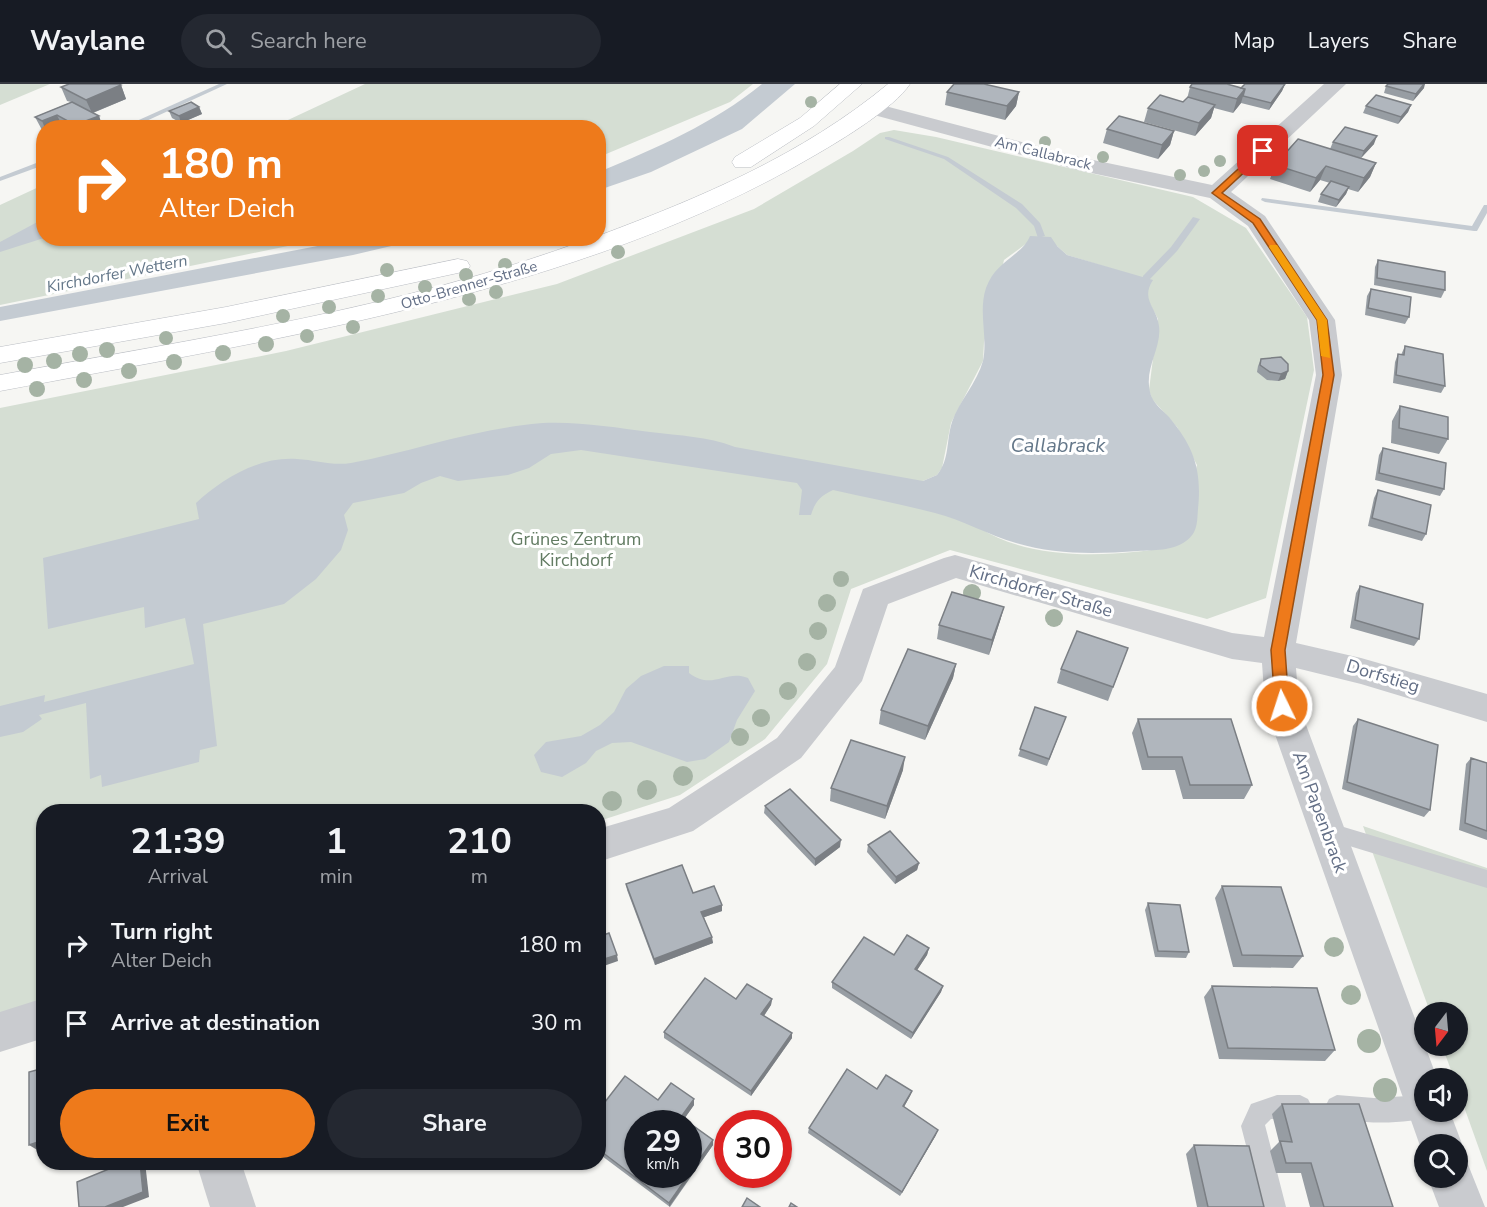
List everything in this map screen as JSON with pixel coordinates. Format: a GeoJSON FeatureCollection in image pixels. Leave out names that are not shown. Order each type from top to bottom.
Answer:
{"type":"FeatureCollection","features":[{"type":"Feature","properties":{"kind":"main road","name":"Otto-Brenner-Straße"},"geometry":{"type":"LineString","coordinates":[[606,242],[740,187],[812,148],[900,84]]}},
{"type":"Feature","properties":{"kind":"main road"},"geometry":{"type":"LineString","coordinates":[[606,221],[729,170],[807,122],[844,91],[870,108]]}},
{"type":"Feature","properties":{"kind":"main road","name":"Otto-Brenner-Straße"},"geometry":{"type":"LineString","coordinates":[[0,355],[375,286],[430,274],[527,246]]}},
{"type":"Feature","properties":{"kind":"main road","name":"Otto-Brenner-Straße"},"geometry":{"type":"LineString","coordinates":[[0,383],[424,299],[548,263],[596,246]]}},
{"type":"Feature","properties":{"kind":"street"},"geometry":{"type":"LineString","coordinates":[[1217,193],[1336,84]]}},
{"type":"Feature","properties":{"kind":"street","name":"Am Callabrack"},"geometry":{"type":"LineString","coordinates":[[870,108],[1077,163],[1217,193]]}},
{"type":"Feature","properties":{"kind":"street","name":"Am Papenbrack"},"geometry":{"type":"LineString","coordinates":[[1217,193],[1257,221],[1322,320],[1329,375],[1278,650],[1282,706],[1414,1075]]}},
{"type":"Feature","properties":{"kind":"street","name":"Kirchdorfer Straße"},"geometry":{"type":"LineString","coordinates":[[606,843],[680,820],[789,748],[850,672],[874,597],[955,566],[1232,645],[1278,650]]}},
{"type":"Feature","properties":{"kind":"street","name":"Dorfstieg"},"geometry":{"type":"LineString","coordinates":[[1278,650],[1341,664],[1487,708]]}},
{"type":"Feature","properties":{"kind":"street"},"geometry":{"type":"LineString","coordinates":[[0,1032],[36,1021]]}},
{"type":"Feature","properties":{"kind":"street"},"geometry":{"type":"LineString","coordinates":[[221,1170],[234,1207]]}},
{"type":"Feature","properties":{"kind":"street"},"geometry":{"type":"LineString","coordinates":[[1455,1188],[1462,1207]]}},
{"type":"Feature","properties":{"kind":"lane"},"geometry":{"type":"LineString","coordinates":[[1327,831],[1487,879]]}},
{"type":"Feature","properties":{"kind":"lane"},"geometry":{"type":"LineString","coordinates":[[1274,1207],[1253,1126],[1255,1114],[1261,1109],[1414,1106]]}},
{"type":"Feature","properties":{"kind":"green space"},"geometry":{"type":"Polygon","coordinates":[[[0,84],[50,84],[0,105],[0,84]]]}},
{"type":"Feature","properties":{"kind":"green space"},"geometry":{"type":"Polygon","coordinates":[[[365,84],[753,84],[730,102],[606,154],[606,120],[288,120],[365,84]]]}},
{"type":"Feature","properties":{"kind":"green space","name":"Grünes Zentrum Kirchdorf"},"geometry":{"type":"Polygon","coordinates":[[[894,130],[936,137],[1193,197],[1246,228],[1307,317],[1314,370],[1266,598],[1207,619],[950,550],[851,589],[827,664],[765,739],[680,795],[606,819],[606,804],[36,804],[36,1001],[0,1013],[0,408],[286,351],[557,284],[754,209],[880,133],[894,130]],[[1027,243],[1004,260],[984,342],[983,361],[951,423],[942,468],[937,475],[923,481],[980,528],[1024,547],[1049,552],[1102,554],[1128,553],[1176,546],[1197,465],[1177,427],[1152,399],[1149,390],[1158,319],[1148,300],[1147,290],[1152,281],[1067,255],[1057,246],[1027,243]]]}},
{"type":"Feature","properties":{"kind":"green space"},"geometry":{"type":"Polygon","coordinates":[[[36,188],[36,246],[288,246],[0,305],[0,205],[36,188]]]}},
{"type":"Feature","properties":{"kind":"green space"},"geometry":{"type":"Polygon","coordinates":[[[1363,826],[1487,868],[1487,1171],[1468,1118],[1468,1068],[1450,1068],[1446,1056],[1468,1056],[1468,1002],[1426,1002],[1363,826]]]}},
{"type":"Feature","properties":{"kind":"water"},"geometry":{"type":"Polygon","coordinates":[[[762,84],[795,84],[742,129],[651,172],[606,188],[606,169],[704,123],[762,84]]]}},
{"type":"Feature","properties":{"kind":"water"},"geometry":{"type":"Polygon","coordinates":[[[36,223],[36,241],[0,252],[0,242],[36,223]]]}},
{"type":"Feature","properties":{"kind":"water","name":"Callabrack"},"geometry":{"type":"Polygon","coordinates":[[[1030,236],[1051,237],[1067,255],[1153,280],[1148,293],[1158,319],[1159,334],[1149,375],[1150,392],[1155,402],[1185,439],[1194,460],[1199,482],[1196,526],[1190,538],[1175,547],[1107,553],[1046,550],[1006,540],[935,513],[833,490],[819,500],[811,515],[799,515],[802,490],[797,483],[581,450],[551,454],[529,468],[508,475],[458,481],[440,476],[404,493],[353,503],[344,515],[348,530],[341,550],[316,579],[284,604],[203,624],[217,746],[200,750],[199,762],[102,787],[101,775],[90,779],[86,703],[39,715],[42,719],[23,732],[0,737],[0,706],[45,695],[44,702],[194,664],[185,618],[145,628],[144,607],[48,629],[43,558],[199,519],[196,503],[206,494],[242,471],[269,461],[297,459],[344,464],[502,428],[540,423],[571,423],[704,438],[735,447],[923,481],[937,475],[944,463],[955,414],[977,377],[983,361],[983,306],[986,288],[996,271],[1021,249],[1030,236]]]}},
{"type":"Feature","properties":{"kind":"water"},"geometry":{"type":"Polygon","coordinates":[[[318,246],[391,246],[0,321],[0,307],[318,246]]]}},
{"type":"Feature","properties":{"kind":"water"},"geometry":{"type":"Polygon","coordinates":[[[664,666],[689,666],[689,673],[705,680],[732,676],[748,678],[755,691],[737,720],[729,742],[705,759],[687,762],[631,742],[612,743],[596,751],[586,763],[562,777],[541,772],[534,755],[546,742],[581,736],[600,725],[614,712],[626,689],[641,676],[664,666]]]}},
{"type":"Feature","properties":{"kind":"building"},"geometry":{"type":"Polygon","coordinates":[[[69,84],[121,85],[86,100],[61,87],[69,84]]]}},
{"type":"Feature","properties":{"kind":"building"},"geometry":{"type":"Polygon","coordinates":[[[954,84],[984,84],[1019,92],[1007,106],[947,92],[954,84]]]}},
{"type":"Feature","properties":{"kind":"building"},"geometry":{"type":"Polygon","coordinates":[[[1192,84],[1227,84],[1245,89],[1237,99],[1190,87],[1192,84]]]}},
{"type":"Feature","properties":{"kind":"building"},"geometry":{"type":"Polygon","coordinates":[[[1245,84],[1285,84],[1271,103],[1243,96],[1245,89],[1241,88],[1245,84]]]}},
{"type":"Feature","properties":{"kind":"building"},"geometry":{"type":"Polygon","coordinates":[[[1388,84],[1424,84],[1416,94],[1386,86],[1388,84]]]}},
{"type":"Feature","properties":{"kind":"building"},"geometry":{"type":"Polygon","coordinates":[[[1160,95],[1183,102],[1188,97],[1215,105],[1199,123],[1148,108],[1160,95]]]}},
{"type":"Feature","properties":{"kind":"building"},"geometry":{"type":"Polygon","coordinates":[[[1376,95],[1411,105],[1401,117],[1366,106],[1376,95]]]}},
{"type":"Feature","properties":{"kind":"building"},"geometry":{"type":"Polygon","coordinates":[[[72,102],[99,116],[88,120],[66,120],[57,115],[44,120],[35,117],[72,102]]]}},
{"type":"Feature","properties":{"kind":"building"},"geometry":{"type":"Polygon","coordinates":[[[191,102],[199,107],[179,116],[169,111],[191,102]]]}},
{"type":"Feature","properties":{"kind":"building"},"geometry":{"type":"Polygon","coordinates":[[[1119,116],[1174,131],[1162,145],[1107,129],[1119,116]]]}},
{"type":"Feature","properties":{"kind":"building"},"geometry":{"type":"Polygon","coordinates":[[[1345,127],[1377,136],[1364,151],[1333,142],[1345,127]]]}},
{"type":"Feature","properties":{"kind":"building"},"geometry":{"type":"Polygon","coordinates":[[[1298,139],[1376,163],[1364,178],[1326,166],[1316,178],[1275,165],[1298,139]]]}},
{"type":"Feature","properties":{"kind":"building"},"geometry":{"type":"Polygon","coordinates":[[[1331,181],[1349,187],[1339,200],[1321,194],[1331,181]]]}},
{"type":"Feature","properties":{"kind":"building"},"geometry":{"type":"Polygon","coordinates":[[[1378,260],[1445,272],[1445,290],[1377,278],[1378,260]]]}},
{"type":"Feature","properties":{"kind":"building"},"geometry":{"type":"Polygon","coordinates":[[[1371,289],[1411,297],[1409,317],[1368,308],[1371,289]]]}},
{"type":"Feature","properties":{"kind":"building"},"geometry":{"type":"Polygon","coordinates":[[[1405,346],[1443,354],[1445,386],[1396,375],[1398,354],[1404,355],[1405,346]]]}},
{"type":"Feature","properties":{"kind":"building"},"geometry":{"type":"Polygon","coordinates":[[[1281,357],[1288,364],[1288,371],[1281,374],[1270,372],[1260,365],[1261,359],[1281,357]]]}},
{"type":"Feature","properties":{"kind":"building"},"geometry":{"type":"Polygon","coordinates":[[[1400,406],[1448,417],[1448,439],[1399,428],[1400,406]]]}},
{"type":"Feature","properties":{"kind":"building"},"geometry":{"type":"Polygon","coordinates":[[[1383,448],[1446,463],[1444,489],[1379,473],[1383,448]]]}},
{"type":"Feature","properties":{"kind":"building"},"geometry":{"type":"Polygon","coordinates":[[[1378,490],[1431,505],[1426,534],[1372,518],[1378,490]]]}},
{"type":"Feature","properties":{"kind":"building"},"geometry":{"type":"Polygon","coordinates":[[[1360,586],[1423,604],[1419,639],[1355,620],[1360,586]]]}},
{"type":"Feature","properties":{"kind":"building"},"geometry":{"type":"Polygon","coordinates":[[[952,592],[1004,607],[992,640],[939,625],[952,592]]]}},
{"type":"Feature","properties":{"kind":"building"},"geometry":{"type":"Polygon","coordinates":[[[1077,631],[1128,648],[1113,687],[1061,669],[1077,631]]]}},
{"type":"Feature","properties":{"kind":"building"},"geometry":{"type":"Polygon","coordinates":[[[908,649],[956,664],[928,726],[881,710],[908,649]]]}},
{"type":"Feature","properties":{"kind":"building"},"geometry":{"type":"Polygon","coordinates":[[[1035,707],[1066,717],[1049,759],[1020,749],[1035,707]]]}},
{"type":"Feature","properties":{"kind":"building"},"geometry":{"type":"Polygon","coordinates":[[[1138,719],[1231,719],[1252,785],[1190,785],[1182,757],[1148,757],[1138,719]]]}},
{"type":"Feature","properties":{"kind":"building"},"geometry":{"type":"Polygon","coordinates":[[[1358,719],[1438,745],[1430,810],[1347,782],[1358,719]]]}},
{"type":"Feature","properties":{"kind":"building"},"geometry":{"type":"Polygon","coordinates":[[[851,740],[905,757],[887,806],[831,788],[851,740]]]}},
{"type":"Feature","properties":{"kind":"building"},"geometry":{"type":"Polygon","coordinates":[[[1471,758],[1487,763],[1487,831],[1465,823],[1471,758]]]}},
{"type":"Feature","properties":{"kind":"building"},"geometry":{"type":"Polygon","coordinates":[[[790,789],[841,840],[815,859],[765,806],[790,789]]]}},
{"type":"Feature","properties":{"kind":"building"},"geometry":{"type":"Polygon","coordinates":[[[890,831],[919,863],[896,877],[868,845],[890,831]]]}},
{"type":"Feature","properties":{"kind":"building"},"geometry":{"type":"Polygon","coordinates":[[[682,865],[693,893],[714,886],[722,905],[701,912],[712,937],[654,959],[626,884],[682,865]]]}},
{"type":"Feature","properties":{"kind":"building"},"geometry":{"type":"Polygon","coordinates":[[[1222,886],[1281,887],[1303,956],[1242,955],[1222,886]]]}},
{"type":"Feature","properties":{"kind":"building"},"geometry":{"type":"Polygon","coordinates":[[[1148,903],[1180,905],[1189,952],[1158,951],[1148,903]]]}},
{"type":"Feature","properties":{"kind":"building"},"geometry":{"type":"Polygon","coordinates":[[[609,933],[617,955],[606,958],[606,934],[609,933]]]}},
{"type":"Feature","properties":{"kind":"building"},"geometry":{"type":"Polygon","coordinates":[[[907,935],[929,948],[915,969],[943,986],[913,1033],[832,982],[864,937],[894,955],[907,935]]]}},
{"type":"Feature","properties":{"kind":"building"},"geometry":{"type":"Polygon","coordinates":[[[705,978],[736,999],[747,984],[772,999],[761,1014],[792,1033],[751,1091],[664,1032],[705,978]]]}},
{"type":"Feature","properties":{"kind":"building"},"geometry":{"type":"Polygon","coordinates":[[[1212,986],[1317,988],[1335,1050],[1228,1048],[1212,986]]]}},
{"type":"Feature","properties":{"kind":"building"},"geometry":{"type":"Polygon","coordinates":[[[847,1069],[877,1089],[886,1075],[912,1091],[903,1106],[938,1130],[902,1192],[809,1128],[847,1069]]]}},
{"type":"Feature","properties":{"kind":"building"},"geometry":{"type":"Polygon","coordinates":[[[36,1070],[36,1143],[29,1145],[29,1072],[36,1070]]]}},
{"type":"Feature","properties":{"kind":"building"},"geometry":{"type":"Polygon","coordinates":[[[625,1076],[658,1100],[671,1083],[694,1099],[686,1110],[624,1110],[624,1169],[606,1155],[606,1101],[625,1076]]]}},
{"type":"Feature","properties":{"kind":"building"},"geometry":{"type":"Polygon","coordinates":[[[1282,1104],[1359,1104],[1393,1207],[1324,1207],[1311,1163],[1286,1163],[1280,1141],[1292,1142],[1282,1104]]]}},
{"type":"Feature","properties":{"kind":"building"},"geometry":{"type":"Polygon","coordinates":[[[702,1132],[713,1140],[702,1156],[702,1132]]]}},
{"type":"Feature","properties":{"kind":"building"},"geometry":{"type":"Polygon","coordinates":[[[1194,1145],[1249,1146],[1264,1207],[1208,1207],[1194,1145]]]}},
{"type":"Feature","properties":{"kind":"building"},"geometry":{"type":"Polygon","coordinates":[[[106,1170],[141,1170],[143,1192],[105,1207],[79,1207],[77,1182],[106,1170]]]}},
{"type":"Feature","properties":{"kind":"building"},"geometry":{"type":"Polygon","coordinates":[[[649,1188],[679,1188],[669,1203],[649,1188]]]}},
{"type":"Feature","properties":{"kind":"building"},"geometry":{"type":"Polygon","coordinates":[[[747,1198],[760,1207],[742,1207],[747,1198]]]}},
{"type":"Feature","properties":{"kind":"waterway"},"geometry":{"type":"LineString","coordinates":[[142,120],[224,84]]}},
{"type":"Feature","properties":{"kind":"waterway"},"geometry":{"type":"LineString","coordinates":[[887,138],[946,158],[1019,206],[1037,225],[1041,236]]}},
{"type":"Feature","properties":{"kind":"waterway"},"geometry":{"type":"LineString","coordinates":[[0,179],[36,165]]}},
{"type":"Feature","properties":{"kind":"waterway"},"geometry":{"type":"LineString","coordinates":[[1265,200],[1474,229],[1487,207]]}},
{"type":"Feature","properties":{"kind":"waterway"},"geometry":{"type":"LineString","coordinates":[[1146,278],[1174,249],[1196,219]]}},
{"type":"Feature","properties":{"kind":"slow traffic"},"geometry":{"type":"LineString","coordinates":[[1274,247],[1322,320],[1326,356]]}},
{"type":"Feature","properties":{"kind":"route"},"geometry":{"type":"LineString","coordinates":[[1263,151],[1217,193],[1257,221],[1322,320],[1329,375],[1278,650],[1282,706]]}},
{"type":"Feature","properties":{"kind":"water label","name":"Kirchdorfer Wettern"},"geometry":{"type":"Point","coordinates":[117,274]}}]}
